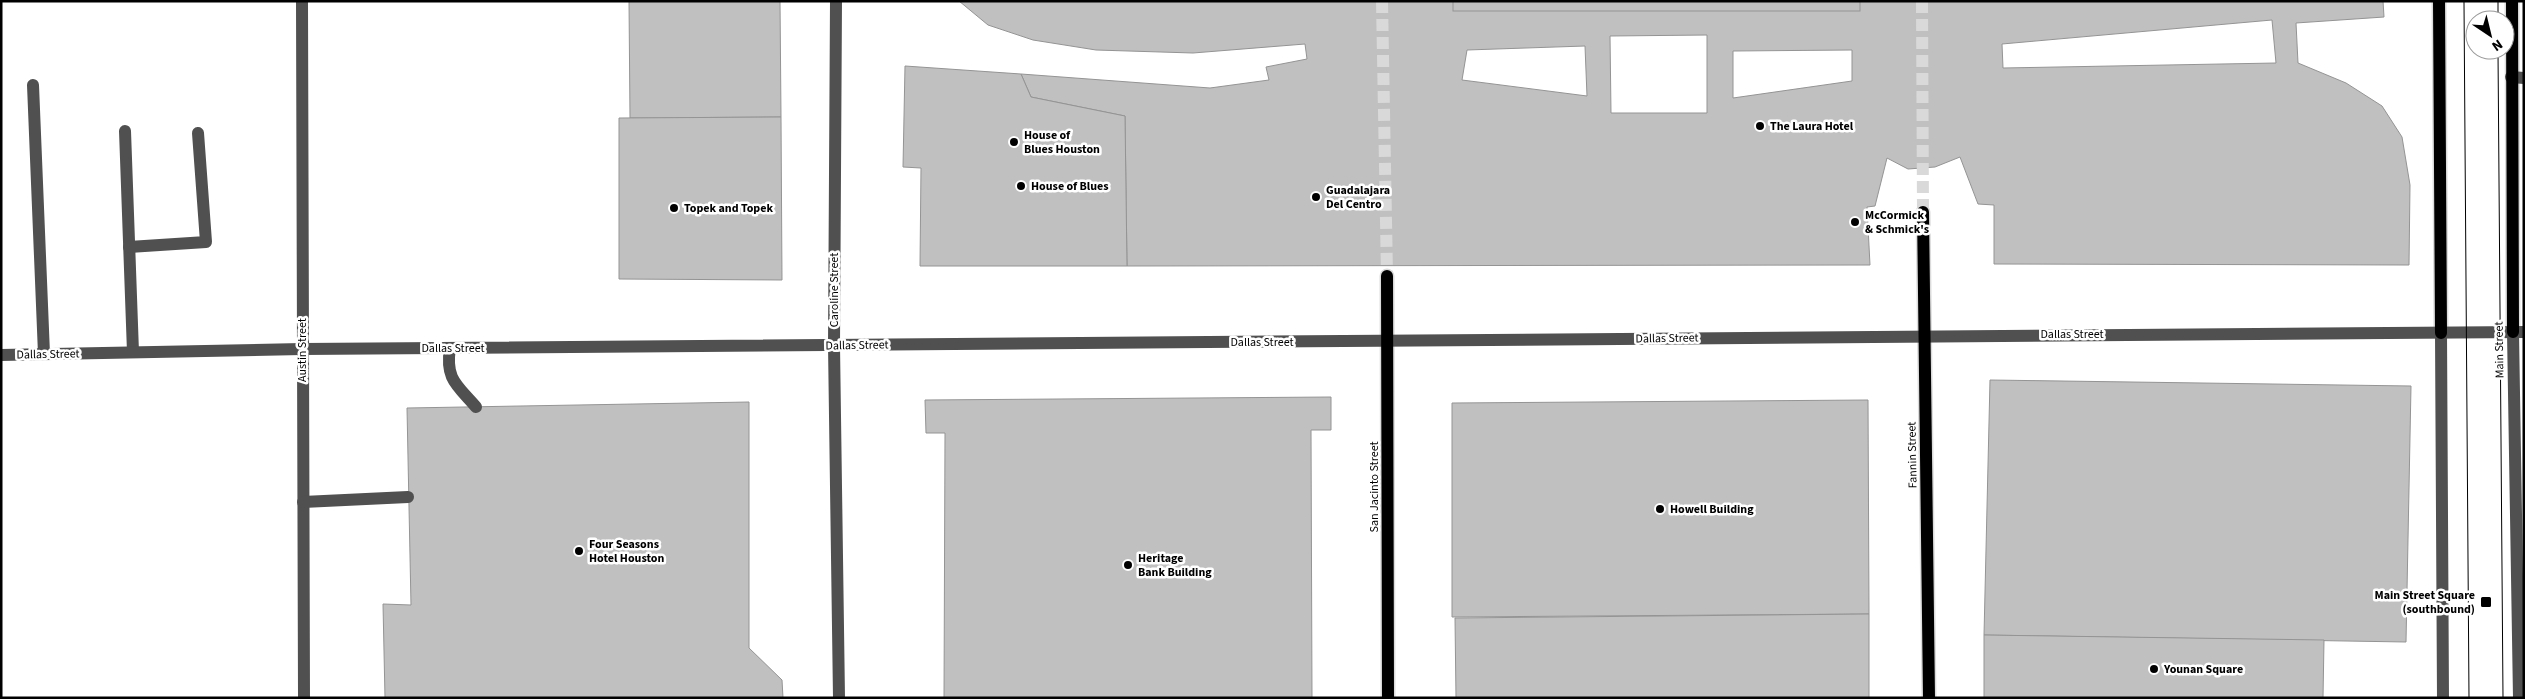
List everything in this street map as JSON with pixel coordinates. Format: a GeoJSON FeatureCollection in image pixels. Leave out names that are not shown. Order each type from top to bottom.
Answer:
{"type":"FeatureCollection","features":[{"type":"Feature","properties":{"kind":"main road"},"geometry":{"type":"LineString","coordinates":[[2439,1],[2441,333]]}},
{"type":"Feature","properties":{"kind":"main road","name":"Main Street"},"geometry":{"type":"LineString","coordinates":[[2512,1],[2517,77],[2518,332]]}},
{"type":"Feature","properties":{"kind":"main road","name":"Fannin Street"},"geometry":{"type":"LineString","coordinates":[[1924,212],[1928,698]]}},
{"type":"Feature","properties":{"kind":"main road","name":"San Jacinto Street"},"geometry":{"type":"LineString","coordinates":[[1387,276],[1388,698]]}},
{"type":"Feature","properties":{"kind":"street","name":"Austin Street"},"geometry":{"type":"LineString","coordinates":[[302,1],[304,698]]}},
{"type":"Feature","properties":{"kind":"street","name":"Caroline Street"},"geometry":{"type":"LineString","coordinates":[[836,1],[834,345],[839,698]]}},
{"type":"Feature","properties":{"kind":"street"},"geometry":{"type":"LineString","coordinates":[[33,85],[44,354]]}},
{"type":"Feature","properties":{"kind":"street"},"geometry":{"type":"LineString","coordinates":[[125,131],[133,352]]}},
{"type":"Feature","properties":{"kind":"street"},"geometry":{"type":"LineString","coordinates":[[129,247],[206,242],[198,132]]}},
{"type":"Feature","properties":{"kind":"street","name":"Dallas Street"},"geometry":{"type":"LineString","coordinates":[[1,355],[302,349],[2518,332]]}},
{"type":"Feature","properties":{"kind":"street","name":"Main Street"},"geometry":{"type":"LineString","coordinates":[[2518,332],[2519,698]]}},
{"type":"Feature","properties":{"kind":"street"},"geometry":{"type":"LineString","coordinates":[[2441,333],[2443,698]]}},
{"type":"Feature","properties":{"kind":"street"},"geometry":{"type":"LineString","coordinates":[[450,348],[447,366],[452,379],[476,407]]}},
{"type":"Feature","properties":{"kind":"street"},"geometry":{"type":"LineString","coordinates":[[303,502],[408,497]]}},
{"type":"Feature","properties":{"kind":"building"},"geometry":{"type":"Polygon","coordinates":[[[629,1],[780,1],[781,117],[630,118],[629,1]]]}},
{"type":"Feature","properties":{"kind":"building","name":"The Laura Hotel"},"geometry":{"type":"Polygon","coordinates":[[[959,1],[2383,1],[2384,17],[2296,23],[2298,63],[2346,83],[2382,106],[2402,137],[2410,185],[2409,265],[1994,264],[1994,205],[1978,204],[1960,157],[1935,167],[1908,169],[1887,158],[1875,206],[1867,207],[1870,265],[1127,266],[1125,116],[1031,97],[1021,74],[1210,88],[1269,80],[1266,67],[1307,59],[1305,44],[1193,53],[1096,50],[1033,40],[988,25],[959,1]],[[2272,20],[2002,44],[2003,68],[2276,63],[2272,20]],[[1707,35],[1610,36],[1611,113],[1707,113],[1707,35]],[[1585,46],[1467,50],[1462,80],[1587,96],[1585,46]],[[1852,50],[1733,51],[1733,98],[1852,81],[1852,50]]]}},
{"type":"Feature","properties":{"kind":"building"},"geometry":{"type":"Polygon","coordinates":[[[1453,1],[1860,1],[1860,11],[1453,11],[1453,1]]]}},
{"type":"Feature","properties":{"kind":"building","name":"House of Blues Houston"},"geometry":{"type":"Polygon","coordinates":[[[905,66],[1021,74],[1031,97],[1125,116],[1127,266],[920,266],[921,168],[903,167],[905,66]]]}},
{"type":"Feature","properties":{"kind":"building"},"geometry":{"type":"Polygon","coordinates":[[[781,117],[782,280],[619,279],[619,118],[781,117]]]}},
{"type":"Feature","properties":{"kind":"building"},"geometry":{"type":"Polygon","coordinates":[[[1990,380],[2411,386],[2406,642],[1984,635],[1990,380]]]}},
{"type":"Feature","properties":{"kind":"building","name":"Heritage Bank Building"},"geometry":{"type":"Polygon","coordinates":[[[1331,397],[1331,430],[1311,430],[1312,698],[944,698],[945,433],[926,433],[925,400],[1331,397]]]}},
{"type":"Feature","properties":{"kind":"building","name":"Howell Building"},"geometry":{"type":"Polygon","coordinates":[[[1868,400],[1869,614],[1452,617],[1452,403],[1868,400]]]}},
{"type":"Feature","properties":{"kind":"building","name":"Four Seasons Hotel Houston"},"geometry":{"type":"Polygon","coordinates":[[[749,402],[749,648],[782,680],[783,698],[385,698],[383,604],[411,605],[407,408],[749,402]]]}},
{"type":"Feature","properties":{"kind":"building"},"geometry":{"type":"Polygon","coordinates":[[[1869,614],[1869,698],[1456,698],[1455,618],[1869,614]]]}},
{"type":"Feature","properties":{"kind":"building","name":"Younan Square"},"geometry":{"type":"Polygon","coordinates":[[[1984,635],[2324,640],[2323,698],[1984,698],[1984,635]]]}},
{"type":"Feature","properties":{"kind":"tunnel"},"geometry":{"type":"LineString","coordinates":[[1382,1],[1387,276]]}},
{"type":"Feature","properties":{"kind":"tunnel"},"geometry":{"type":"LineString","coordinates":[[1922,1],[1923,212]]}},
{"type":"Feature","properties":{"kind":"tram line"},"geometry":{"type":"LineString","coordinates":[[2464,1],[2469,698]]}},
{"type":"Feature","properties":{"kind":"tram line"},"geometry":{"type":"LineString","coordinates":[[2498,1],[2498,10]]}},
{"type":"Feature","properties":{"kind":"tram line"},"geometry":{"type":"LineString","coordinates":[[2498,60],[2503,698]]}},
{"type":"Feature","properties":{"kind":"place","name":"The Laura Hotel"},"geometry":{"type":"Point","coordinates":[1760,126]}},
{"type":"Feature","properties":{"kind":"place","name":"House of Blues Houston"},"geometry":{"type":"Point","coordinates":[1014,142]}},
{"type":"Feature","properties":{"kind":"place","name":"House of Blues"},"geometry":{"type":"Point","coordinates":[1021,186]}},
{"type":"Feature","properties":{"kind":"place","name":"Guadalajara Del Centro"},"geometry":{"type":"Point","coordinates":[1316,197]}},
{"type":"Feature","properties":{"kind":"place","name":"Topek and Topek"},"geometry":{"type":"Point","coordinates":[674,208]}},
{"type":"Feature","properties":{"kind":"place","name":"McCormick & Schmick's"},"geometry":{"type":"Point","coordinates":[1855,222]}},
{"type":"Feature","properties":{"kind":"place","name":"Howell Building"},"geometry":{"type":"Point","coordinates":[1660,509]}},
{"type":"Feature","properties":{"kind":"place","name":"Four Seasons Hotel Houston"},"geometry":{"type":"Point","coordinates":[579,551]}},
{"type":"Feature","properties":{"kind":"place","name":"Heritage Bank Building"},"geometry":{"type":"Point","coordinates":[1128,565]}},
{"type":"Feature","properties":{"kind":"place","name":"Main Street Square (southbound)"},"geometry":{"type":"Point","coordinates":[2486,602]}},
{"type":"Feature","properties":{"kind":"place","name":"Younan Square"},"geometry":{"type":"Point","coordinates":[2154,669]}}]}
